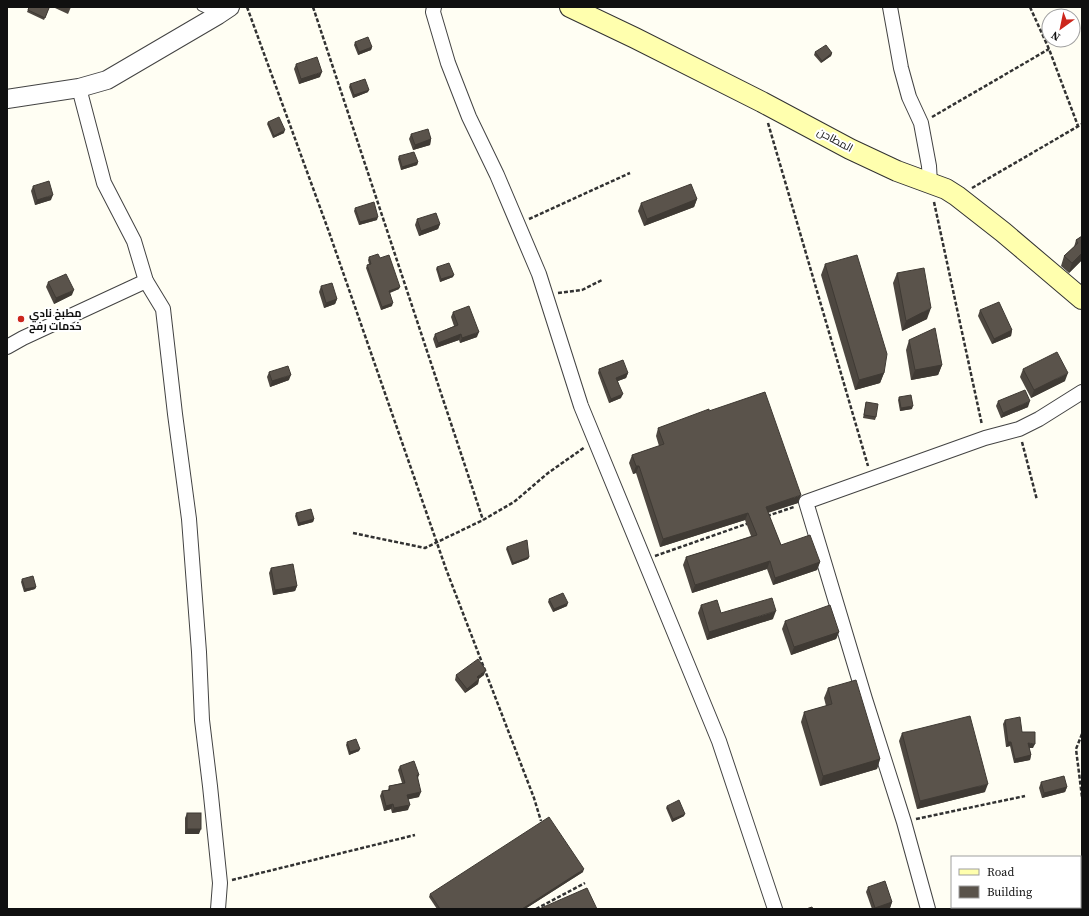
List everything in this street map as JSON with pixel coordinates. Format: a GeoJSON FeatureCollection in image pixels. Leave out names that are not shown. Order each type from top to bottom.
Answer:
{"type":"FeatureCollection","features":[{"type":"Feature","properties":{"kind":"main road","name":"المطاحن"},"geometry":{"type":"LineString","coordinates":[[570,7],[762,102],[857,152],[897,171],[930,183],[957,196],[1003,232],[1082,299]]}},
{"type":"Feature","properties":{"kind":"street"},"geometry":{"type":"LineString","coordinates":[[434,7],[433,12],[448,63],[469,117],[497,175],[539,274],[581,406],[719,741],[775,909]]}},
{"type":"Feature","properties":{"kind":"street"},"geometry":{"type":"LineString","coordinates":[[890,7],[901,68],[909,97],[921,123],[929,166],[930,183]]}},
{"type":"Feature","properties":{"kind":"street"},"geometry":{"type":"LineString","coordinates":[[7,99],[79,88],[107,80],[224,11]]}},
{"type":"Feature","properties":{"kind":"street"},"geometry":{"type":"LineString","coordinates":[[79,88],[104,183],[134,241],[146,282],[163,309],[189,519],[202,720],[220,883],[218,909]]}},
{"type":"Feature","properties":{"kind":"street"},"geometry":{"type":"LineString","coordinates":[[7,347],[146,282]]}},
{"type":"Feature","properties":{"kind":"street"},"geometry":{"type":"LineString","coordinates":[[928,909],[904,822],[865,699],[806,502],[985,438],[1019,430],[1082,392]]}},
{"type":"Feature","properties":{"kind":"lane"},"geometry":{"type":"LineString","coordinates":[[201,7],[224,11]]}},
{"type":"Feature","properties":{"kind":"path"},"geometry":{"type":"LineString","coordinates":[[246,7],[329,232],[436,542],[534,798],[541,821]]}},
{"type":"Feature","properties":{"kind":"path"},"geometry":{"type":"LineString","coordinates":[[313,7],[483,520]]}},
{"type":"Feature","properties":{"kind":"path"},"geometry":{"type":"LineString","coordinates":[[1030,7],[1041,31]]}},
{"type":"Feature","properties":{"kind":"path"},"geometry":{"type":"LineString","coordinates":[[921,123],[1049,48],[1078,126]]}},
{"type":"Feature","properties":{"kind":"path"},"geometry":{"type":"LineString","coordinates":[[762,102],[872,478]]}},
{"type":"Feature","properties":{"kind":"path"},"geometry":{"type":"LineString","coordinates":[[957,196],[1082,124]]}},
{"type":"Feature","properties":{"kind":"path"},"geometry":{"type":"LineString","coordinates":[[517,224],[630,173]]}},
{"type":"Feature","properties":{"kind":"path"},"geometry":{"type":"LineString","coordinates":[[930,183],[985,438]]}},
{"type":"Feature","properties":{"kind":"path"},"geometry":{"type":"LineString","coordinates":[[546,295],[582,290],[602,280]]}},
{"type":"Feature","properties":{"kind":"path"},"geometry":{"type":"LineString","coordinates":[[1019,430],[1037,500]]}},
{"type":"Feature","properties":{"kind":"path"},"geometry":{"type":"LineString","coordinates":[[353,533],[425,548],[483,520],[514,502],[548,473],[595,440]]}},
{"type":"Feature","properties":{"kind":"path"},"geometry":{"type":"LineString","coordinates":[[762,518],[806,502]]}},
{"type":"Feature","properties":{"kind":"path"},"geometry":{"type":"LineString","coordinates":[[645,560],[755,521]]}},
{"type":"Feature","properties":{"kind":"path"},"geometry":{"type":"LineString","coordinates":[[1082,734],[1076,749],[1082,797]]}},
{"type":"Feature","properties":{"kind":"path"},"geometry":{"type":"LineString","coordinates":[[904,822],[1025,796]]}},
{"type":"Feature","properties":{"kind":"path"},"geometry":{"type":"LineString","coordinates":[[220,883],[414,835]]}},
{"type":"Feature","properties":{"kind":"path"},"geometry":{"type":"LineString","coordinates":[[536,909],[585,883]]}},
{"type":"Feature","properties":{"kind":"building"},"geometry":{"type":"Polygon","coordinates":[[[29,7],[49,8],[45,18],[28,10],[29,7]]]}},
{"type":"Feature","properties":{"kind":"building"},"geometry":{"type":"Polygon","coordinates":[[[368,37],[372,47],[359,52],[355,42],[368,37]]]}},
{"type":"Feature","properties":{"kind":"building"},"geometry":{"type":"Polygon","coordinates":[[[826,45],[832,53],[822,61],[815,52],[826,45]]]}},
{"type":"Feature","properties":{"kind":"building"},"geometry":{"type":"Polygon","coordinates":[[[317,57],[322,72],[301,79],[296,64],[317,57]]]}},
{"type":"Feature","properties":{"kind":"building"},"geometry":{"type":"Polygon","coordinates":[[[365,79],[369,90],[354,95],[350,84],[365,79]]]}},
{"type":"Feature","properties":{"kind":"building"},"geometry":{"type":"Polygon","coordinates":[[[279,117],[285,130],[274,136],[268,122],[279,117]]]}},
{"type":"Feature","properties":{"kind":"building"},"geometry":{"type":"Polygon","coordinates":[[[428,129],[431,139],[415,145],[411,134],[428,129]]]}},
{"type":"Feature","properties":{"kind":"building"},"geometry":{"type":"Polygon","coordinates":[[[414,152],[418,162],[402,167],[399,156],[414,152]]]}},
{"type":"Feature","properties":{"kind":"building"},"geometry":{"type":"Polygon","coordinates":[[[49,181],[53,195],[37,200],[33,186],[49,181]]]}},
{"type":"Feature","properties":{"kind":"building"},"geometry":{"type":"Polygon","coordinates":[[[691,184],[697,199],[647,219],[641,203],[691,184]]]}},
{"type":"Feature","properties":{"kind":"building"},"geometry":{"type":"Polygon","coordinates":[[[374,202],[378,217],[360,222],[355,208],[374,202]]]}},
{"type":"Feature","properties":{"kind":"building"},"geometry":{"type":"Polygon","coordinates":[[[436,213],[440,224],[421,231],[417,219],[436,213]]]}},
{"type":"Feature","properties":{"kind":"building"},"geometry":{"type":"Polygon","coordinates":[[[1082,236],[1082,253],[1072,263],[1064,256],[1078,243],[1076,240],[1082,236]]]}},
{"type":"Feature","properties":{"kind":"building"},"geometry":{"type":"Polygon","coordinates":[[[378,254],[380,258],[389,255],[400,287],[389,291],[393,303],[382,307],[367,265],[371,264],[369,257],[378,254]]]}},
{"type":"Feature","properties":{"kind":"building"},"geometry":{"type":"Polygon","coordinates":[[[857,255],[887,354],[884,373],[859,380],[825,264],[857,255]]]}},
{"type":"Feature","properties":{"kind":"building"},"geometry":{"type":"Polygon","coordinates":[[[449,263],[454,275],[441,279],[437,267],[449,263]]]}},
{"type":"Feature","properties":{"kind":"building"},"geometry":{"type":"Polygon","coordinates":[[[924,268],[931,308],[906,321],[897,273],[924,268]]]}},
{"type":"Feature","properties":{"kind":"building"},"geometry":{"type":"Polygon","coordinates":[[[66,274],[74,290],[56,298],[48,282],[66,274]]]}},
{"type":"Feature","properties":{"kind":"building"},"geometry":{"type":"Polygon","coordinates":[[[332,283],[337,299],[326,303],[321,286],[332,283]]]}},
{"type":"Feature","properties":{"kind":"building"},"geometry":{"type":"Polygon","coordinates":[[[999,302],[1012,330],[994,339],[980,310],[999,302]]]}},
{"type":"Feature","properties":{"kind":"building"},"geometry":{"type":"Polygon","coordinates":[[[469,306],[479,332],[462,338],[461,334],[438,343],[435,334],[458,325],[453,312],[469,306]]]}},
{"type":"Feature","properties":{"kind":"building"},"geometry":{"type":"Polygon","coordinates":[[[935,328],[942,365],[915,370],[909,340],[935,328]]]}},
{"type":"Feature","properties":{"kind":"building"},"geometry":{"type":"Polygon","coordinates":[[[1057,352],[1068,373],[1034,390],[1023,369],[1057,352]]]}},
{"type":"Feature","properties":{"kind":"building"},"geometry":{"type":"Polygon","coordinates":[[[623,360],[628,373],[616,378],[623,394],[611,399],[599,369],[623,360]]]}},
{"type":"Feature","properties":{"kind":"building"},"geometry":{"type":"Polygon","coordinates":[[[288,366],[291,375],[272,381],[269,372],[288,366]]]}},
{"type":"Feature","properties":{"kind":"building"},"geometry":{"type":"Polygon","coordinates":[[[1025,390],[1030,401],[1003,413],[998,401],[1025,390]]]}},
{"type":"Feature","properties":{"kind":"building"},"geometry":{"type":"Polygon","coordinates":[[[765,392],[801,495],[766,507],[781,545],[810,535],[820,562],[775,578],[770,561],[695,585],[686,557],[757,535],[748,513],[663,539],[639,466],[636,466],[632,455],[664,444],[658,428],[709,409],[709,411],[765,392]]]}},
{"type":"Feature","properties":{"kind":"building"},"geometry":{"type":"Polygon","coordinates":[[[911,395],[913,406],[901,408],[899,397],[911,395]]]}},
{"type":"Feature","properties":{"kind":"building"},"geometry":{"type":"Polygon","coordinates":[[[866,402],[878,404],[876,417],[864,415],[866,402]]]}},
{"type":"Feature","properties":{"kind":"building"},"geometry":{"type":"Polygon","coordinates":[[[311,509],[314,519],[299,523],[296,513],[311,509]]]}},
{"type":"Feature","properties":{"kind":"building"},"geometry":{"type":"Polygon","coordinates":[[[527,540],[529,557],[513,563],[507,547],[527,540]]]}},
{"type":"Feature","properties":{"kind":"building"},"geometry":{"type":"Polygon","coordinates":[[[293,564],[297,586],[275,590],[271,568],[293,564]]]}},
{"type":"Feature","properties":{"kind":"building"},"geometry":{"type":"Polygon","coordinates":[[[33,576],[36,587],[25,589],[22,579],[33,576]]]}},
{"type":"Feature","properties":{"kind":"building"},"geometry":{"type":"Polygon","coordinates":[[[563,593],[568,603],[554,609],[549,599],[563,593]]]}},
{"type":"Feature","properties":{"kind":"building"},"geometry":{"type":"Polygon","coordinates":[[[772,598],[776,611],[709,632],[701,605],[717,600],[721,613],[772,598]]]}},
{"type":"Feature","properties":{"kind":"building"},"geometry":{"type":"Polygon","coordinates":[[[830,605],[839,632],[794,647],[785,621],[830,605]]]}},
{"type":"Feature","properties":{"kind":"building"},"geometry":{"type":"Polygon","coordinates":[[[478,659],[486,670],[477,677],[479,679],[467,689],[456,675],[478,659]]]}},
{"type":"Feature","properties":{"kind":"building"},"geometry":{"type":"Polygon","coordinates":[[[856,680],[880,759],[823,776],[804,712],[832,704],[828,688],[856,680]]]}},
{"type":"Feature","properties":{"kind":"building"},"geometry":{"type":"Polygon","coordinates":[[[970,716],[988,784],[920,801],[902,733],[970,716]]]}},
{"type":"Feature","properties":{"kind":"building"},"geometry":{"type":"Polygon","coordinates":[[[1020,717],[1022,732],[1035,732],[1035,744],[1028,743],[1031,755],[1015,759],[1011,742],[1008,742],[1005,720],[1020,717]]]}},
{"type":"Feature","properties":{"kind":"building"},"geometry":{"type":"Polygon","coordinates":[[[356,739],[360,749],[350,752],[347,742],[356,739]]]}},
{"type":"Feature","properties":{"kind":"building"},"geometry":{"type":"Polygon","coordinates":[[[414,761],[419,775],[417,775],[421,792],[407,795],[410,805],[394,808],[393,804],[386,806],[382,791],[390,790],[389,786],[405,783],[400,766],[414,761]]]}},
{"type":"Feature","properties":{"kind":"building"},"geometry":{"type":"Polygon","coordinates":[[[1064,776],[1067,787],[1044,793],[1041,782],[1064,776]]]}},
{"type":"Feature","properties":{"kind":"building"},"geometry":{"type":"Polygon","coordinates":[[[679,800],[685,814],[673,819],[667,806],[679,800]]]}},
{"type":"Feature","properties":{"kind":"building"},"geometry":{"type":"Polygon","coordinates":[[[187,813],[201,813],[201,829],[187,829],[187,813]]]}},
{"type":"Feature","properties":{"kind":"building"},"geometry":{"type":"Polygon","coordinates":[[[549,817],[584,869],[522,909],[440,909],[430,894],[549,817]]]}},
{"type":"Feature","properties":{"kind":"building"},"geometry":{"type":"Polygon","coordinates":[[[885,881],[892,902],[875,908],[868,887],[885,881]]]}},
{"type":"Feature","properties":{"kind":"building"},"geometry":{"type":"Polygon","coordinates":[[[587,888],[597,909],[539,909],[587,888]]]}},
{"type":"Feature","properties":{"kind":"place","name":"مطبخ نادي خدمات رفح"},"geometry":{"type":"Point","coordinates":[21,319]}}]}
